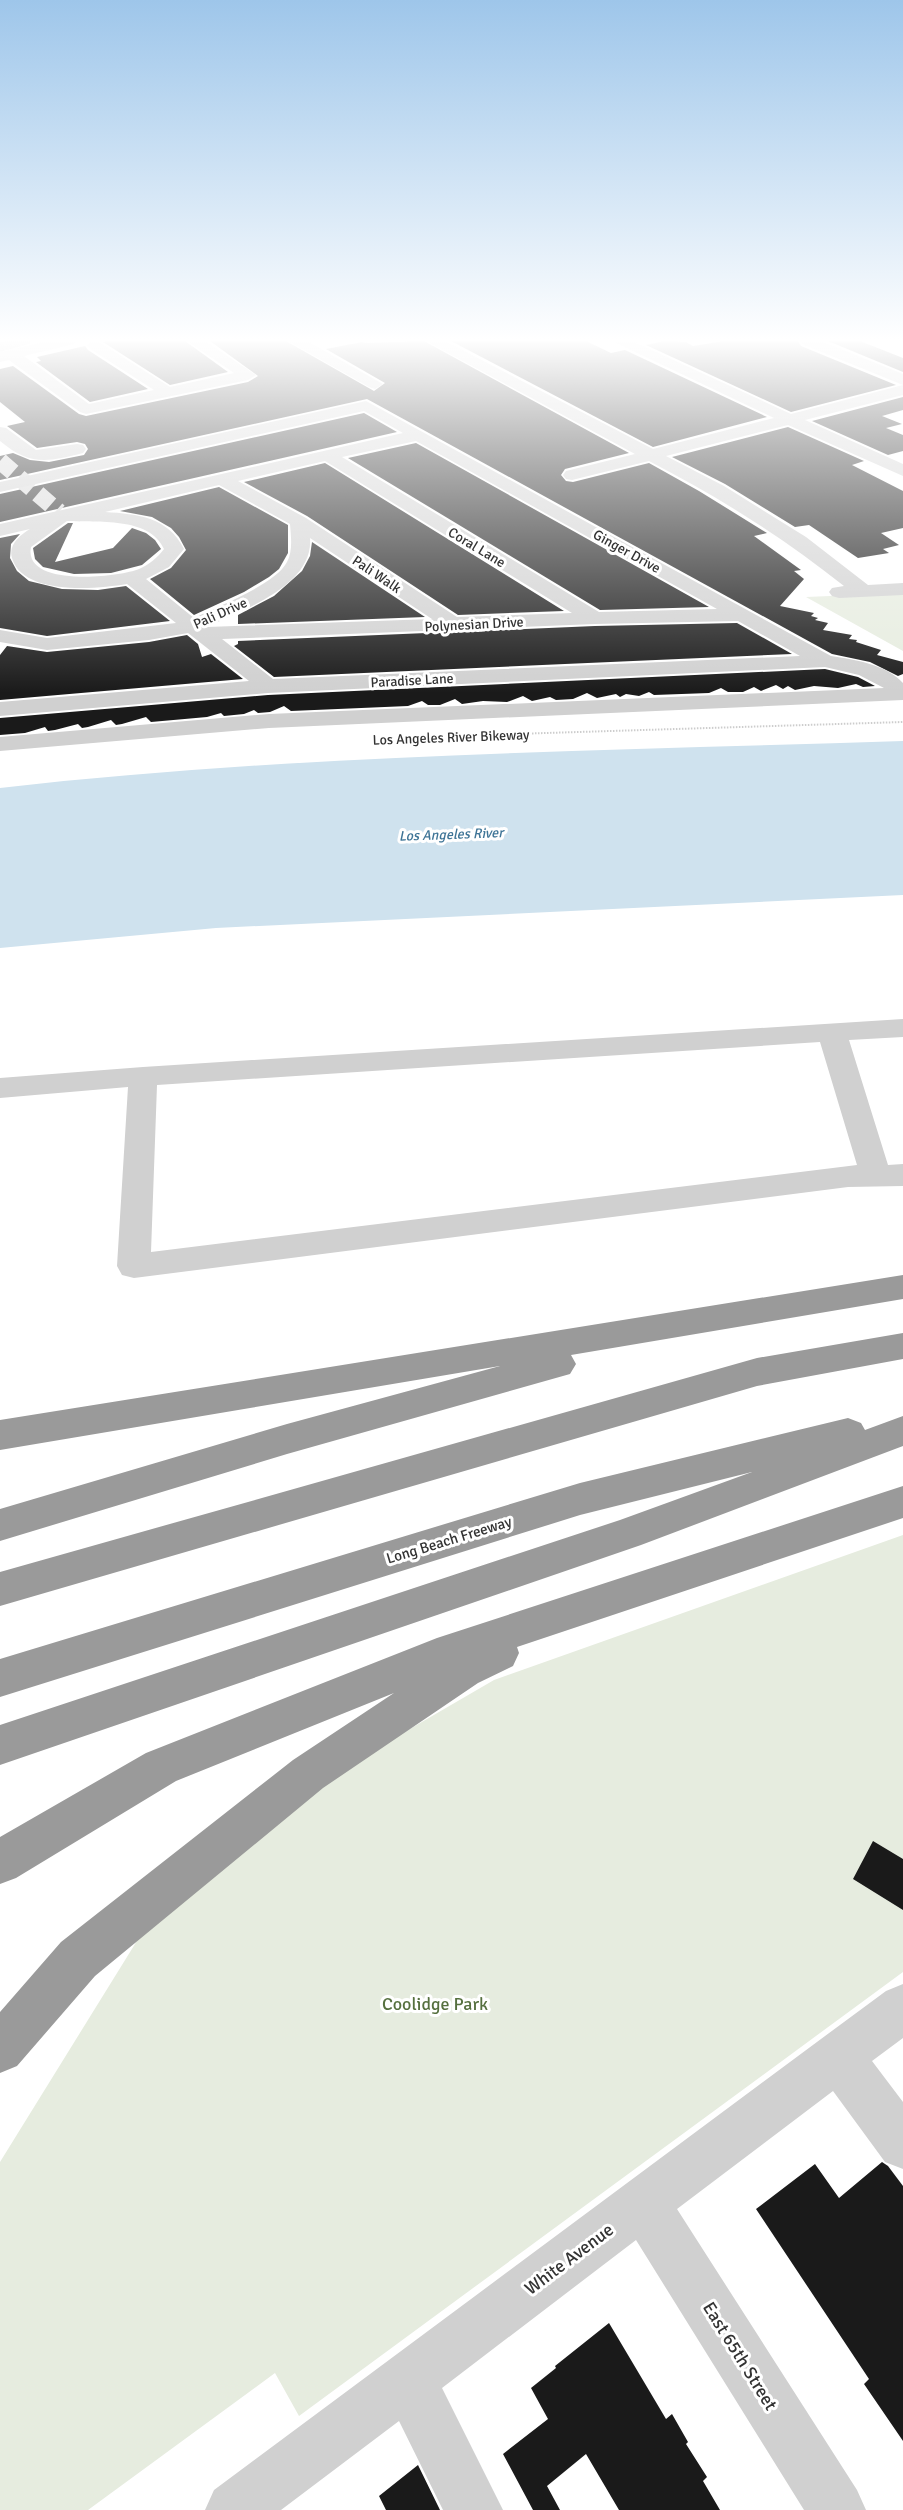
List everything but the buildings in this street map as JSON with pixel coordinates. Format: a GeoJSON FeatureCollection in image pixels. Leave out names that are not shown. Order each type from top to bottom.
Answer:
{"type":"FeatureCollection","features":[{"type":"Feature","properties":{"kind":"highway"},"geometry":{"type":"LineString","coordinates":[[0,1435],[903,1287]]}},
{"type":"Feature","properties":{"kind":"highway"},"geometry":{"type":"LineString","coordinates":[[0,1525],[287,1439],[549,1366],[778,1309]]}},
{"type":"Feature","properties":{"kind":"highway"},"geometry":{"type":"LineString","coordinates":[[0,1589],[757,1372],[903,1346]]}},
{"type":"Feature","properties":{"kind":"highway","name":"Long Beach Freeway"},"geometry":{"type":"LineString","coordinates":[[0,1678],[580,1499],[903,1419]]}},
{"type":"Feature","properties":{"kind":"highway"},"geometry":{"type":"LineString","coordinates":[[0,1745],[627,1534],[903,1431]]}},
{"type":"Feature","properties":{"kind":"highway"},"geometry":{"type":"LineString","coordinates":[[0,1862],[161,1767],[451,1651],[903,1502]]}},
{"type":"Feature","properties":{"kind":"highway"},"geometry":{"type":"LineString","coordinates":[[0,2049],[78,1959],[308,1774],[463,1670],[625,1595]]}},
{"type":"Feature","properties":{"kind":"street","name":"Ginger Drive"},"geometry":{"type":"LineString","coordinates":[[0,487],[130,458]]}},
{"type":"Feature","properties":{"kind":"street"},"geometry":{"type":"LineString","coordinates":[[0,530],[61,514],[318,458]]}},
{"type":"Feature","properties":{"kind":"street","name":"Coral Lane"},"geometry":{"type":"LineString","coordinates":[[332,458],[596,618]]}},
{"type":"Feature","properties":{"kind":"street","name":"Ginger Drive"},"geometry":{"type":"LineString","coordinates":[[460,458],[825,662]]}},
{"type":"Feature","properties":{"kind":"street"},"geometry":{"type":"LineString","coordinates":[[572,475],[639,458]]}},
{"type":"Feature","properties":{"kind":"street"},"geometry":{"type":"LineString","coordinates":[[657,458],[759,514],[825,560],[862,590]]}},
{"type":"Feature","properties":{"kind":"street"},"geometry":{"type":"LineString","coordinates":[[875,458],[903,471]]}},
{"type":"Feature","properties":{"kind":"street"},"geometry":{"type":"LineString","coordinates":[[220,479],[299,522]]}},
{"type":"Feature","properties":{"kind":"street"},"geometry":{"type":"LineString","coordinates":[[61,514],[133,520],[160,528],[172,538],[174,549],[167,560],[146,573],[132,578],[82,583],[42,577],[28,570],[21,562],[22,544],[30,537],[58,522],[61,514]]}},
{"type":"Feature","properties":{"kind":"street","name":"Pali Walk"},"geometry":{"type":"LineString","coordinates":[[299,522],[455,625]]}},
{"type":"Feature","properties":{"kind":"street","name":"Pali Drive"},"geometry":{"type":"LineString","coordinates":[[0,636],[47,644],[199,630],[263,593],[296,564],[302,542],[299,522]]}},
{"type":"Feature","properties":{"kind":"street"},"geometry":{"type":"LineString","coordinates":[[132,578],[268,686]]}},
{"type":"Feature","properties":{"kind":"street"},"geometry":{"type":"LineString","coordinates":[[834,592],[903,589]]}},
{"type":"Feature","properties":{"kind":"street","name":"Polynesian Drive"},"geometry":{"type":"LineString","coordinates":[[199,630],[455,625],[596,618],[743,615]]}},
{"type":"Feature","properties":{"kind":"street"},"geometry":{"type":"LineString","coordinates":[[0,650],[47,644]]}},
{"type":"Feature","properties":{"kind":"street"},"geometry":{"type":"LineString","coordinates":[[0,744],[269,721],[900,694],[896,686],[866,669],[825,662]]}},
{"type":"Feature","properties":{"kind":"street","name":"Paradise Lane"},"geometry":{"type":"LineString","coordinates":[[0,709],[268,686],[825,662]]}},
{"type":"Feature","properties":{"kind":"street"},"geometry":{"type":"LineString","coordinates":[[0,1088],[142,1076],[903,1028]]}},
{"type":"Feature","properties":{"kind":"street"},"geometry":{"type":"LineString","coordinates":[[142,1076],[134,1266],[848,1176],[890,1175],[832,1033]]}},
{"type":"Feature","properties":{"kind":"street","name":"White Avenue"},"geometry":{"type":"LineString","coordinates":[[234,2510],[903,2008]]}},
{"type":"Feature","properties":{"kind":"street"},"geometry":{"type":"LineString","coordinates":[[838,2056],[903,2144]]}},
{"type":"Feature","properties":{"kind":"street","name":"East 65th Street"},"geometry":{"type":"LineString","coordinates":[[643,2203],[837,2510]]}},
{"type":"Feature","properties":{"kind":"street"},"geometry":{"type":"LineString","coordinates":[[408,2379],[474,2510]]}},
{"type":"Feature","properties":{"kind":"path","name":"Los Angeles River Bikeway"},"geometry":{"type":"LineString","coordinates":[[472,736],[903,722]]}},
{"type":"Feature","properties":{"kind":"green space"},"geometry":{"type":"Polygon","coordinates":[[[903,593],[903,651],[806,597],[903,593]]]}},
{"type":"Feature","properties":{"kind":"green space","name":"Coolidge Park"},"geometry":{"type":"Polygon","coordinates":[[[903,1535],[903,1972],[299,2416],[275,2373],[88,2510],[0,2510],[0,2162],[148,1923],[286,1801],[494,1680],[903,1535]]]}},
{"type":"Feature","properties":{"kind":"water","name":"Los Angeles River"},"geometry":{"type":"Polygon","coordinates":[[[903,741],[903,895],[216,928],[0,948],[0,788],[112,777],[338,761],[564,751],[903,741]]]}},
{"type":"Feature","properties":{"kind":"tunnel"},"geometry":{"type":"LineString","coordinates":[[0,461],[59,512]]}}]}
